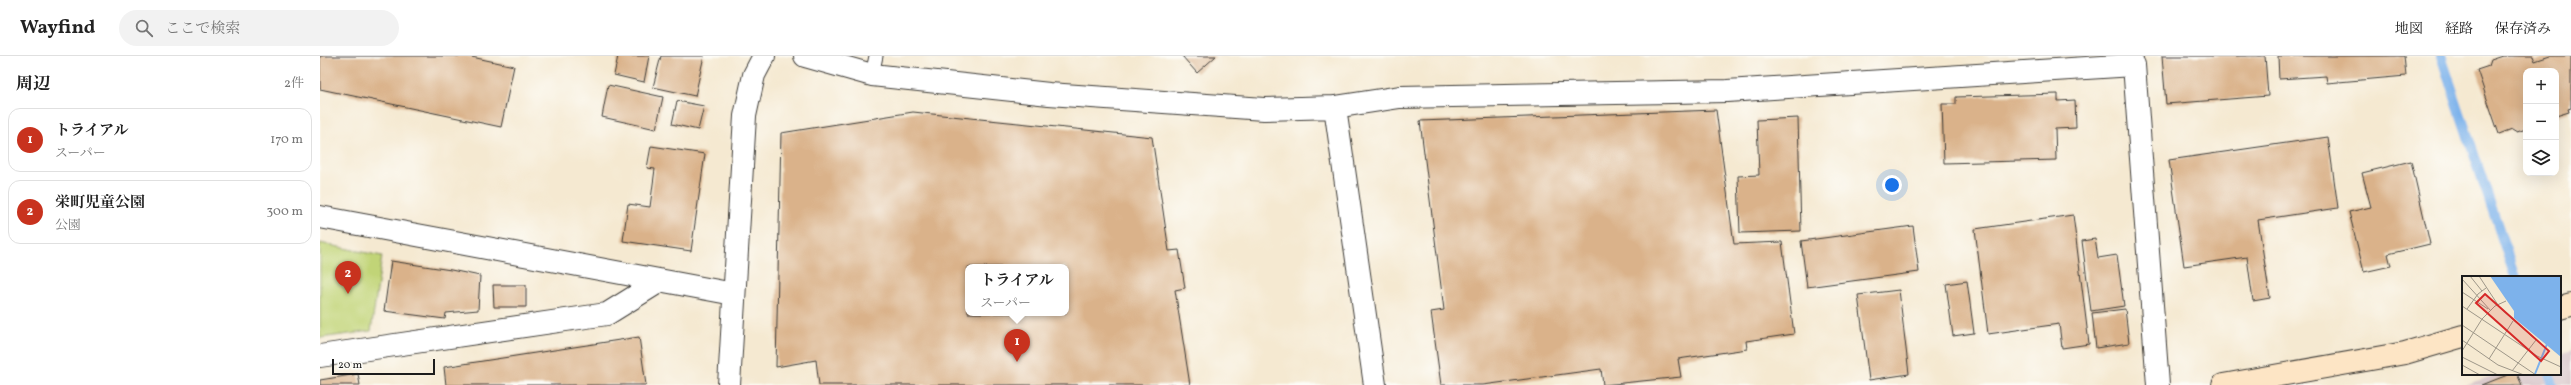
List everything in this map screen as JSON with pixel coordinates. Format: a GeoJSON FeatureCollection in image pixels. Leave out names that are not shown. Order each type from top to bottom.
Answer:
{"type":"FeatureCollection","features":[{"type":"Feature","properties":{"kind":"main road"},"geometry":{"type":"LineString","coordinates":[[2561,308],[2571,305]]}},
{"type":"Feature","properties":{"kind":"main road"},"geometry":{"type":"LineString","coordinates":[[2223,385],[2405,352],[2462,336]]}},
{"type":"Feature","properties":{"kind":"street"},"geometry":{"type":"LineString","coordinates":[[729,385],[745,116],[754,75],[764,56]]}},
{"type":"Feature","properties":{"kind":"street"},"geometry":{"type":"LineString","coordinates":[[806,56],[1049,94],[1256,109],[1335,107],[1400,97],[1727,91],[2134,64],[2158,385]]}},
{"type":"Feature","properties":{"kind":"street"},"geometry":{"type":"LineString","coordinates":[[1335,107],[1375,385]]}},
{"type":"Feature","properties":{"kind":"street"},"geometry":{"type":"LineString","coordinates":[[320,217],[734,294]]}},
{"type":"Feature","properties":{"kind":"street"},"geometry":{"type":"LineString","coordinates":[[320,356],[607,314],[660,281]]}},
{"type":"Feature","properties":{"kind":"shaded area"},"geometry":{"type":"Polygon","coordinates":[[[2571,351],[2571,385],[2463,385],[2495,375],[2561,375],[2561,355],[2571,351]]]}},
{"type":"Feature","properties":{"kind":"green space"},"geometry":{"type":"Polygon","coordinates":[[[320,243],[382,256],[371,331],[320,338],[320,243]]]}},
{"type":"Feature","properties":{"kind":"building"},"geometry":{"type":"Polygon","coordinates":[[[320,56],[467,56],[514,66],[501,127],[320,89],[320,56]]]}},
{"type":"Feature","properties":{"kind":"building"},"geometry":{"type":"Polygon","coordinates":[[[618,56],[649,56],[644,82],[614,75],[618,56]]]}},
{"type":"Feature","properties":{"kind":"building"},"geometry":{"type":"Polygon","coordinates":[[[661,56],[704,56],[695,96],[653,87],[661,56]]]}},
{"type":"Feature","properties":{"kind":"building"},"geometry":{"type":"Polygon","coordinates":[[[1182,56],[1216,56],[1197,73],[1182,56]]]}},
{"type":"Feature","properties":{"kind":"building"},"geometry":{"type":"Polygon","coordinates":[[[2162,56],[2265,56],[2268,96],[2166,104],[2162,56]]]}},
{"type":"Feature","properties":{"kind":"building"},"geometry":{"type":"Polygon","coordinates":[[[2278,56],[2404,56],[2406,76],[2327,83],[2326,76],[2279,79],[2278,56]]]}},
{"type":"Feature","properties":{"kind":"building"},"geometry":{"type":"Polygon","coordinates":[[[2503,56],[2533,56],[2535,61],[2550,56],[2571,56],[2571,108],[2568,109],[2569,112],[2559,115],[2559,68],[2523,68],[2523,130],[2517,132],[2512,129],[2499,134],[2477,70],[2489,66],[2491,60],[2503,56]]]}},
{"type":"Feature","properties":{"kind":"building"},"geometry":{"type":"Polygon","coordinates":[[[608,85],[663,97],[656,129],[602,117],[608,85]]]}},
{"type":"Feature","properties":{"kind":"building"},"geometry":{"type":"Polygon","coordinates":[[[2058,94],[2058,101],[2075,100],[2076,128],[2055,129],[2056,160],[1944,163],[1942,104],[1956,104],[1956,97],[2058,94]]]}},
{"type":"Feature","properties":{"kind":"building"},"geometry":{"type":"Polygon","coordinates":[[[677,101],[704,106],[698,130],[672,124],[677,101]]]}},
{"type":"Feature","properties":{"kind":"building"},"geometry":{"type":"Polygon","coordinates":[[[1716,110],[1734,244],[1782,242],[1794,334],[1746,341],[1747,349],[1678,359],[1681,377],[1603,385],[1601,369],[1483,385],[1441,385],[1431,312],[1444,310],[1420,121],[1716,110]]]}},
{"type":"Feature","properties":{"kind":"building"},"geometry":{"type":"Polygon","coordinates":[[[913,112],[1152,137],[1169,251],[1179,250],[1185,288],[1175,290],[1190,385],[819,385],[816,360],[776,367],[781,133],[913,112]]]}},
{"type":"Feature","properties":{"kind":"building"},"geometry":{"type":"Polygon","coordinates":[[[1798,118],[1801,231],[1740,233],[1738,176],[1759,175],[1757,120],[1798,118]]]}},
{"type":"Feature","properties":{"kind":"building"},"geometry":{"type":"Polygon","coordinates":[[[2328,137],[2338,208],[2258,220],[2270,298],[2253,301],[2247,257],[2184,266],[2169,160],[2328,137]]]}},
{"type":"Feature","properties":{"kind":"building"},"geometry":{"type":"Polygon","coordinates":[[[651,146],[705,154],[691,251],[623,241],[628,204],[650,207],[655,169],[647,168],[651,146]]]}},
{"type":"Feature","properties":{"kind":"building"},"geometry":{"type":"Polygon","coordinates":[[[2411,161],[2430,244],[2388,254],[2391,266],[2364,272],[2349,212],[2371,207],[2362,173],[2411,161]]]}},
{"type":"Feature","properties":{"kind":"building"},"geometry":{"type":"Polygon","coordinates":[[[2073,215],[2089,344],[2062,348],[2059,324],[1988,334],[1975,229],[2073,215]]]}},
{"type":"Feature","properties":{"kind":"building"},"geometry":{"type":"Polygon","coordinates":[[[1913,226],[1919,272],[1807,287],[1801,241],[1913,226]]]}},
{"type":"Feature","properties":{"kind":"building"},"geometry":{"type":"Polygon","coordinates":[[[2095,239],[2098,258],[2117,255],[2124,306],[2091,311],[2082,241],[2095,239]]]}},
{"type":"Feature","properties":{"kind":"building"},"geometry":{"type":"Polygon","coordinates":[[[391,261],[480,276],[478,310],[446,313],[445,319],[384,311],[391,261]]]}},
{"type":"Feature","properties":{"kind":"building"},"geometry":{"type":"Polygon","coordinates":[[[1967,281],[1974,333],[1953,336],[1946,284],[1967,281]]]}},
{"type":"Feature","properties":{"kind":"building"},"geometry":{"type":"Polygon","coordinates":[[[493,285],[526,285],[526,307],[494,307],[493,285]]]}},
{"type":"Feature","properties":{"kind":"building"},"geometry":{"type":"Polygon","coordinates":[[[1899,290],[1909,374],[1869,380],[1858,295],[1899,290]]]}},
{"type":"Feature","properties":{"kind":"building"},"geometry":{"type":"Polygon","coordinates":[[[2125,309],[2129,343],[2096,348],[2092,313],[2125,309]]]}},
{"type":"Feature","properties":{"kind":"building"},"geometry":{"type":"Polygon","coordinates":[[[639,337],[646,385],[446,385],[444,367],[639,337]]]}},
{"type":"Feature","properties":{"kind":"building"},"geometry":{"type":"Polygon","coordinates":[[[358,374],[360,385],[320,385],[320,380],[358,374]]]}},
{"type":"Feature","properties":{"kind":"building"},"geometry":{"type":"Polygon","coordinates":[[[2507,375],[2517,375],[2522,385],[2482,385],[2507,375]]]}},
{"type":"Feature","properties":{"kind":"waterway"},"geometry":{"type":"LineString","coordinates":[[2441,56],[2515,276]]}},
{"type":"Feature","properties":{"kind":"waterway"},"geometry":{"type":"LineString","coordinates":[[2549,375],[2553,385]]}},
{"type":"Feature","properties":{"kind":"place","name":"栄町児童公園"},"geometry":{"type":"Point","coordinates":[348,294]}},
{"type":"Feature","properties":{"kind":"place","name":"トライアル"},"geometry":{"type":"Point","coordinates":[1017,362]}}]}
